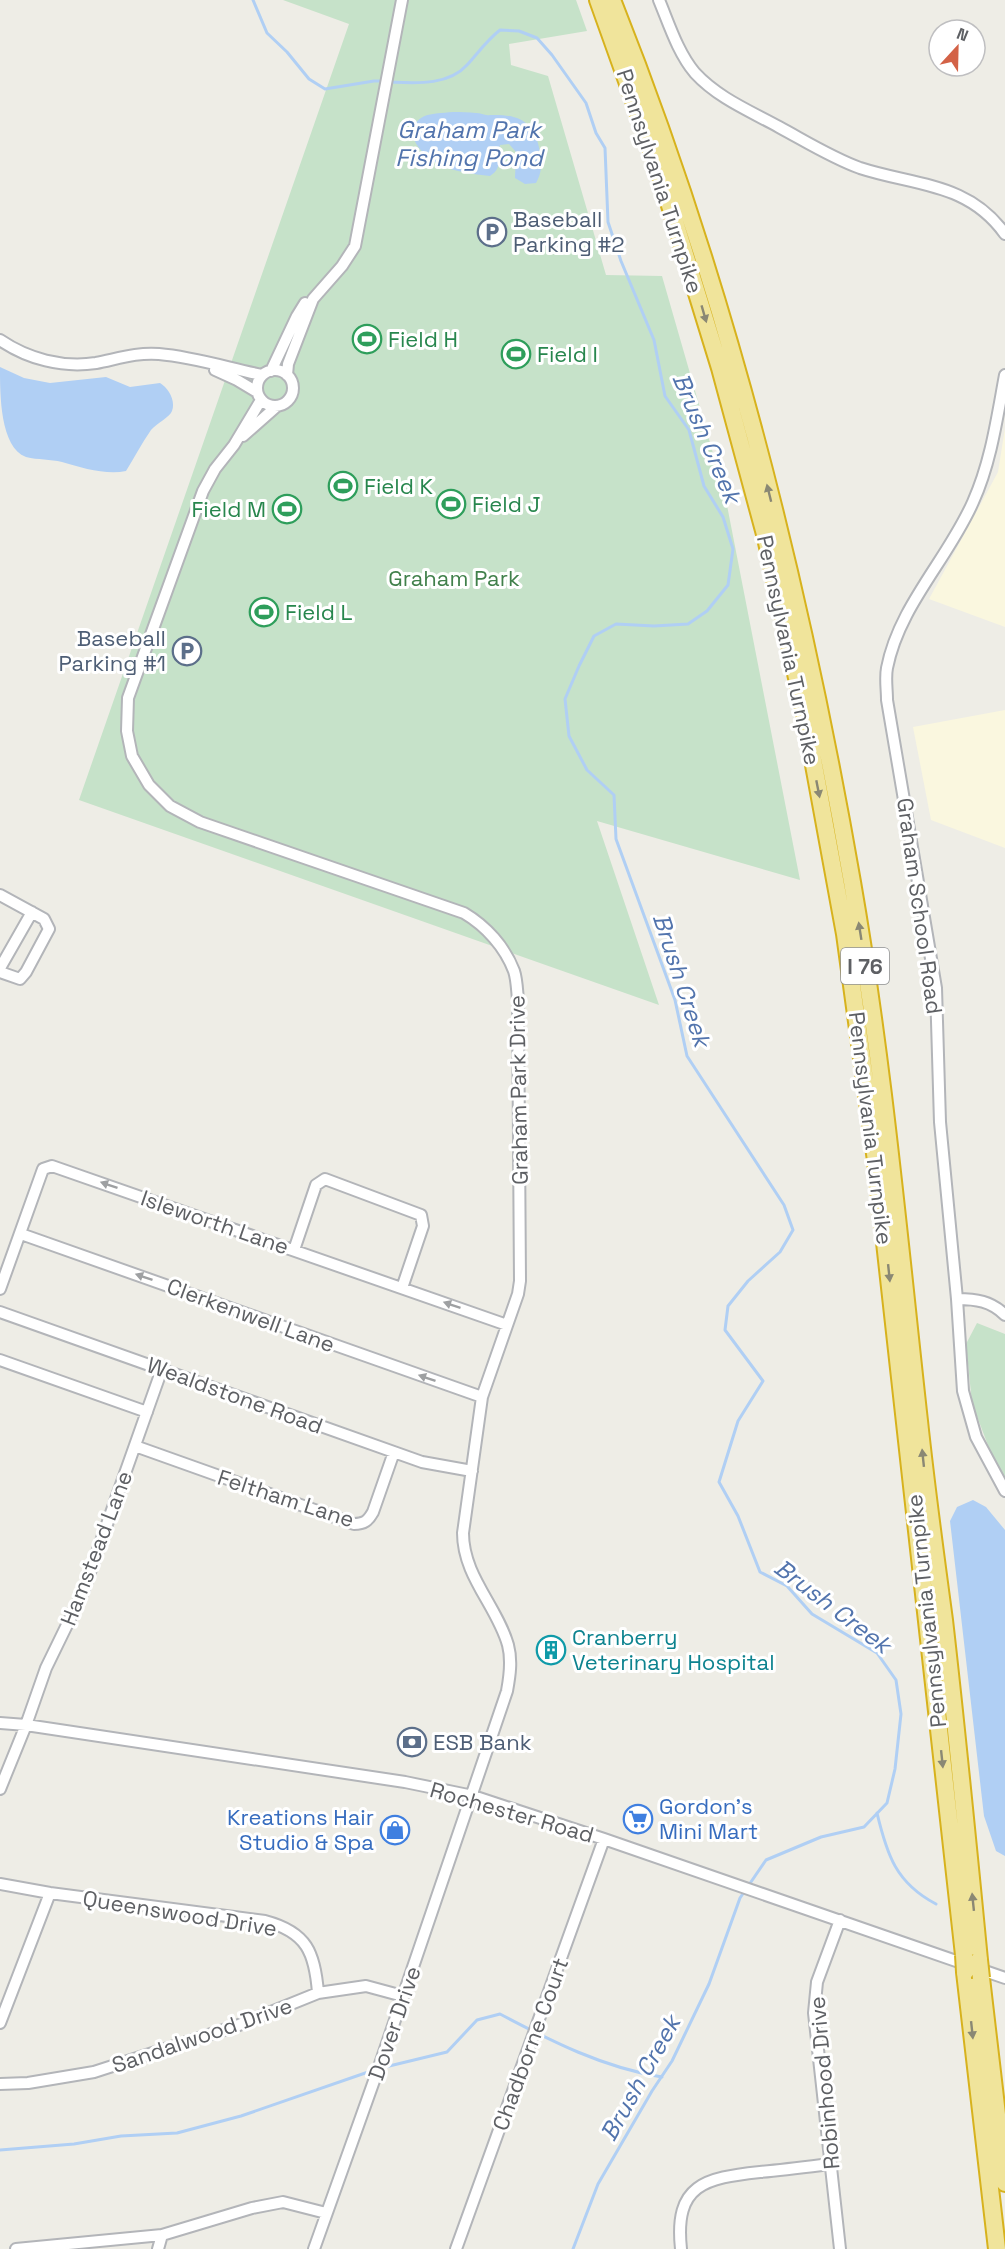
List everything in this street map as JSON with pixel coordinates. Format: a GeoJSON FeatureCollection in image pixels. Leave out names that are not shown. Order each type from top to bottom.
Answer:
{"type":"FeatureCollection","features":[{"type":"Feature","properties":{"kind":"highway","name":"Pennsylvania Turnpike"},"geometry":{"type":"LineString","coordinates":[[598,0],[660,173],[720,368],[766,538],[805,717],[845,934],[876,1161],[972,1966],[1005,2183]]}},
{"type":"Feature","properties":{"kind":"highway","name":"Pennsylvania Turnpike"},"geometry":{"type":"LineString","coordinates":[[612,0],[636,61],[704,255],[735,367],[765,478],[812,672],[852,882],[869,992],[931,1531],[944,1622],[997,2249]]}},
{"type":"Feature","properties":{"kind":"street","name":"Graham Park Drive"},"geometry":{"type":"LineString","coordinates":[[234,445],[259,396],[258,380],[267,373],[304,304],[313,298],[342,266],[355,246],[402,0]]}},
{"type":"Feature","properties":{"kind":"street"},"geometry":{"type":"LineString","coordinates":[[659,0],[680,49],[694,72],[730,101],[824,152],[860,167],[950,191],[966,198],[995,219],[1005,234]]}},
{"type":"Feature","properties":{"kind":"street","name":"Graham Park Drive"},"geometry":{"type":"LineString","coordinates":[[313,298],[288,364],[287,375],[292,384],[292,394],[286,402],[277,406],[234,445],[215,469],[195,509],[128,698],[127,731],[132,756],[149,785],[170,806],[200,822],[464,913],[480,922],[500,945],[514,972],[518,1000],[520,1281],[482,1397],[463,1544],[472,1574],[502,1628],[508,1646],[511,1669],[507,1691],[473,1796]]}},
{"type":"Feature","properties":{"kind":"street"},"geometry":{"type":"LineString","coordinates":[[0,340],[38,359],[56,363],[94,363],[141,354],[199,359],[229,369],[267,373],[279,371],[287,375]]}},
{"type":"Feature","properties":{"kind":"street"},"geometry":{"type":"LineString","coordinates":[[185,357],[237,380],[268,405],[277,406]]}},
{"type":"Feature","properties":{"kind":"street","name":"Graham School Road"},"geometry":{"type":"LineString","coordinates":[[1005,375],[987,466],[972,504],[912,607],[895,642],[886,669],[886,700],[936,987],[940,1122],[957,1299],[963,1391],[976,1437],[1005,1491]]}},
{"type":"Feature","properties":{"kind":"street"},"geometry":{"type":"LineString","coordinates":[[0,895],[32,912],[44,919],[49,929],[20,979],[0,970],[32,912]]}},
{"type":"Feature","properties":{"kind":"street","name":"Isleworth Lane"},"geometry":{"type":"LineString","coordinates":[[0,1289],[43,1168],[52,1166],[507,1325]]}},
{"type":"Feature","properties":{"kind":"street"},"geometry":{"type":"LineString","coordinates":[[294,1250],[316,1185],[325,1179],[421,1215],[423,1226],[402,1288]]}},
{"type":"Feature","properties":{"kind":"street","name":"Clerkenwell Lane"},"geometry":{"type":"LineString","coordinates":[[21,1234],[482,1397]]}},
{"type":"Feature","properties":{"kind":"street"},"geometry":{"type":"LineString","coordinates":[[957,1299],[987,1302],[997,1307],[1005,1315]]}},
{"type":"Feature","properties":{"kind":"street","name":"Wealdstone Road"},"geometry":{"type":"LineString","coordinates":[[0,1312],[394,1452],[441,1466],[472,1471]]}},
{"type":"Feature","properties":{"kind":"street"},"geometry":{"type":"LineString","coordinates":[[0,1360],[147,1412]]}},
{"type":"Feature","properties":{"kind":"street","name":"Hamstead Lane"},"geometry":{"type":"LineString","coordinates":[[0,1789],[46,1668],[83,1592],[162,1369]]}},
{"type":"Feature","properties":{"kind":"street","name":"Feltham Lane"},"geometry":{"type":"LineString","coordinates":[[135,1446],[354,1524],[362,1524],[373,1512],[394,1452]]}},
{"type":"Feature","properties":{"kind":"street","name":"Rochester Road"},"geometry":{"type":"LineString","coordinates":[[0,1723],[405,1782],[473,1796],[1005,1978]]}},
{"type":"Feature","properties":{"kind":"street","name":"Dover Drive"},"geometry":{"type":"LineString","coordinates":[[314,2249],[473,1796]]}},
{"type":"Feature","properties":{"kind":"street","name":"Chadborne Court"},"geometry":{"type":"LineString","coordinates":[[456,2249],[604,1839]]}},
{"type":"Feature","properties":{"kind":"street","name":"Queenswood Drive"},"geometry":{"type":"LineString","coordinates":[[0,1884],[283,1926],[308,1949],[316,1966],[318,1993]]}},
{"type":"Feature","properties":{"kind":"street"},"geometry":{"type":"LineString","coordinates":[[0,2023],[50,1893]]}},
{"type":"Feature","properties":{"kind":"street","name":"Robinhood Drive"},"geometry":{"type":"LineString","coordinates":[[840,1920],[817,1982],[814,1997],[840,2249]]}},
{"type":"Feature","properties":{"kind":"street","name":"Sandalwood Drive"},"geometry":{"type":"LineString","coordinates":[[0,2084],[28,2083],[94,2072],[239,2025],[318,1993],[366,1986],[402,1996]]}},
{"type":"Feature","properties":{"kind":"street"},"geometry":{"type":"LineString","coordinates":[[681,2249],[681,2215],[686,2202],[700,2186],[721,2177],[830,2164]]}},
{"type":"Feature","properties":{"kind":"street"},"geometry":{"type":"LineString","coordinates":[[16,2249],[162,2235],[252,2208],[283,2202],[326,2213]]}},
{"type":"Feature","properties":{"kind":"street"},"geometry":{"type":"LineString","coordinates":[[158,2249],[162,2235]]}},
{"type":"Feature","properties":{"kind":"shaded area"},"geometry":{"type":"Polygon","coordinates":[[[1005,428],[1005,627],[929,599],[998,472],[1005,428]]]}},
{"type":"Feature","properties":{"kind":"shaded area"},"geometry":{"type":"Polygon","coordinates":[[[1005,710],[1005,848],[931,820],[913,727],[1005,710]]]}},
{"type":"Feature","properties":{"kind":"green space","name":"Graham Park"},"geometry":{"type":"Polygon","coordinates":[[[283,0],[576,0],[587,31],[509,44],[511,65],[548,76],[606,275],[662,276],[725,495],[800,880],[597,821],[659,1005],[79,800],[349,24],[283,0]]]}},
{"type":"Feature","properties":{"kind":"green space"},"geometry":{"type":"Polygon","coordinates":[[[977,1323],[1005,1334],[1005,1478],[989,1448],[972,1403],[966,1344],[977,1323]]]}},
{"type":"Feature","properties":{"kind":"water","name":"Graham Park Fishing Pond"},"geometry":{"type":"Polygon","coordinates":[[[453,112],[509,116],[529,126],[538,141],[541,156],[540,172],[536,183],[525,184],[515,178],[516,152],[509,144],[500,145],[498,166],[490,176],[452,169],[428,157],[413,138],[415,124],[428,115],[453,112]]]}},
{"type":"Feature","properties":{"kind":"water"},"geometry":{"type":"Polygon","coordinates":[[[0,367],[24,378],[50,383],[106,377],[130,387],[160,383],[170,395],[173,407],[169,416],[151,430],[126,471],[86,469],[58,461],[26,457],[17,451],[6,432],[1,405],[0,367]]]}},
{"type":"Feature","properties":{"kind":"water"},"geometry":{"type":"Polygon","coordinates":[[[973,1500],[986,1507],[1005,1530],[1005,1856],[996,1851],[984,1816],[950,1521],[957,1507],[973,1500]]]}},
{"type":"Feature","properties":{"kind":"waterway","name":"Brush Creek"},"geometry":{"type":"LineString","coordinates":[[253,0],[267,33],[287,52],[309,79],[325,89],[384,81]]}},
{"type":"Feature","properties":{"kind":"waterway","name":"Brush Creek"},"geometry":{"type":"LineString","coordinates":[[390,82],[431,82],[450,77],[467,65],[500,30],[519,31],[537,38],[552,55],[586,103],[596,133],[605,148],[608,222],[621,261],[654,340],[665,396],[689,430],[704,486],[723,517],[733,549],[728,585],[707,611],[688,624],[654,626],[616,624],[594,636],[565,699],[569,736],[587,770],[614,795],[616,839],[675,1000],[687,1056],[784,1205],[793,1230],[780,1252],[748,1281],[728,1306],[725,1330],[763,1381],[738,1421],[719,1482],[738,1516],[760,1572],[787,1586],[812,1614],[877,1653],[896,1680],[901,1714],[895,1769],[887,1803],[864,1827],[821,1837],[766,1860],[740,1898],[709,1984],[672,2061],[598,2184],[573,2249]]}},
{"type":"Feature","properties":{"kind":"waterway"},"geometry":{"type":"LineString","coordinates":[[877,1813],[890,1855],[902,1877],[922,1896],[936,1904]]}},
{"type":"Feature","properties":{"kind":"waterway"},"geometry":{"type":"LineString","coordinates":[[381,2068],[447,2052],[477,2020],[500,2014],[578,2052],[619,2067],[662,2077]]}},
{"type":"Feature","properties":{"kind":"waterway"},"geometry":{"type":"LineString","coordinates":[[0,2150],[74,2144],[121,2136],[177,2133],[241,2116],[374,2070]]}},
{"type":"Feature","properties":{"kind":"place","name":"Baseball Parking #2"},"geometry":{"type":"Point","coordinates":[492,232]}},
{"type":"Feature","properties":{"kind":"place","name":"Field H"},"geometry":{"type":"Point","coordinates":[367,339]}},
{"type":"Feature","properties":{"kind":"place","name":"Field I"},"geometry":{"type":"Point","coordinates":[516,354]}},
{"type":"Feature","properties":{"kind":"place","name":"Field K"},"geometry":{"type":"Point","coordinates":[343,486]}},
{"type":"Feature","properties":{"kind":"place","name":"Field J"},"geometry":{"type":"Point","coordinates":[451,504]}},
{"type":"Feature","properties":{"kind":"place","name":"Field M"},"geometry":{"type":"Point","coordinates":[287,509]}},
{"type":"Feature","properties":{"kind":"place","name":"Field L"},"geometry":{"type":"Point","coordinates":[264,612]}},
{"type":"Feature","properties":{"kind":"place","name":"Baseball Parking #1"},"geometry":{"type":"Point","coordinates":[187,651]}},
{"type":"Feature","properties":{"kind":"place","name":"Cranberry Veterinary Hospital"},"geometry":{"type":"Point","coordinates":[551,1650]}},
{"type":"Feature","properties":{"kind":"place","name":"ESB Bank"},"geometry":{"type":"Point","coordinates":[412,1742]}},
{"type":"Feature","properties":{"kind":"place","name":"Gordon's Mini Mart"},"geometry":{"type":"Point","coordinates":[638,1819]}},
{"type":"Feature","properties":{"kind":"place","name":"Kreations Hair Studio & Spa"},"geometry":{"type":"Point","coordinates":[395,1830]}}]}
